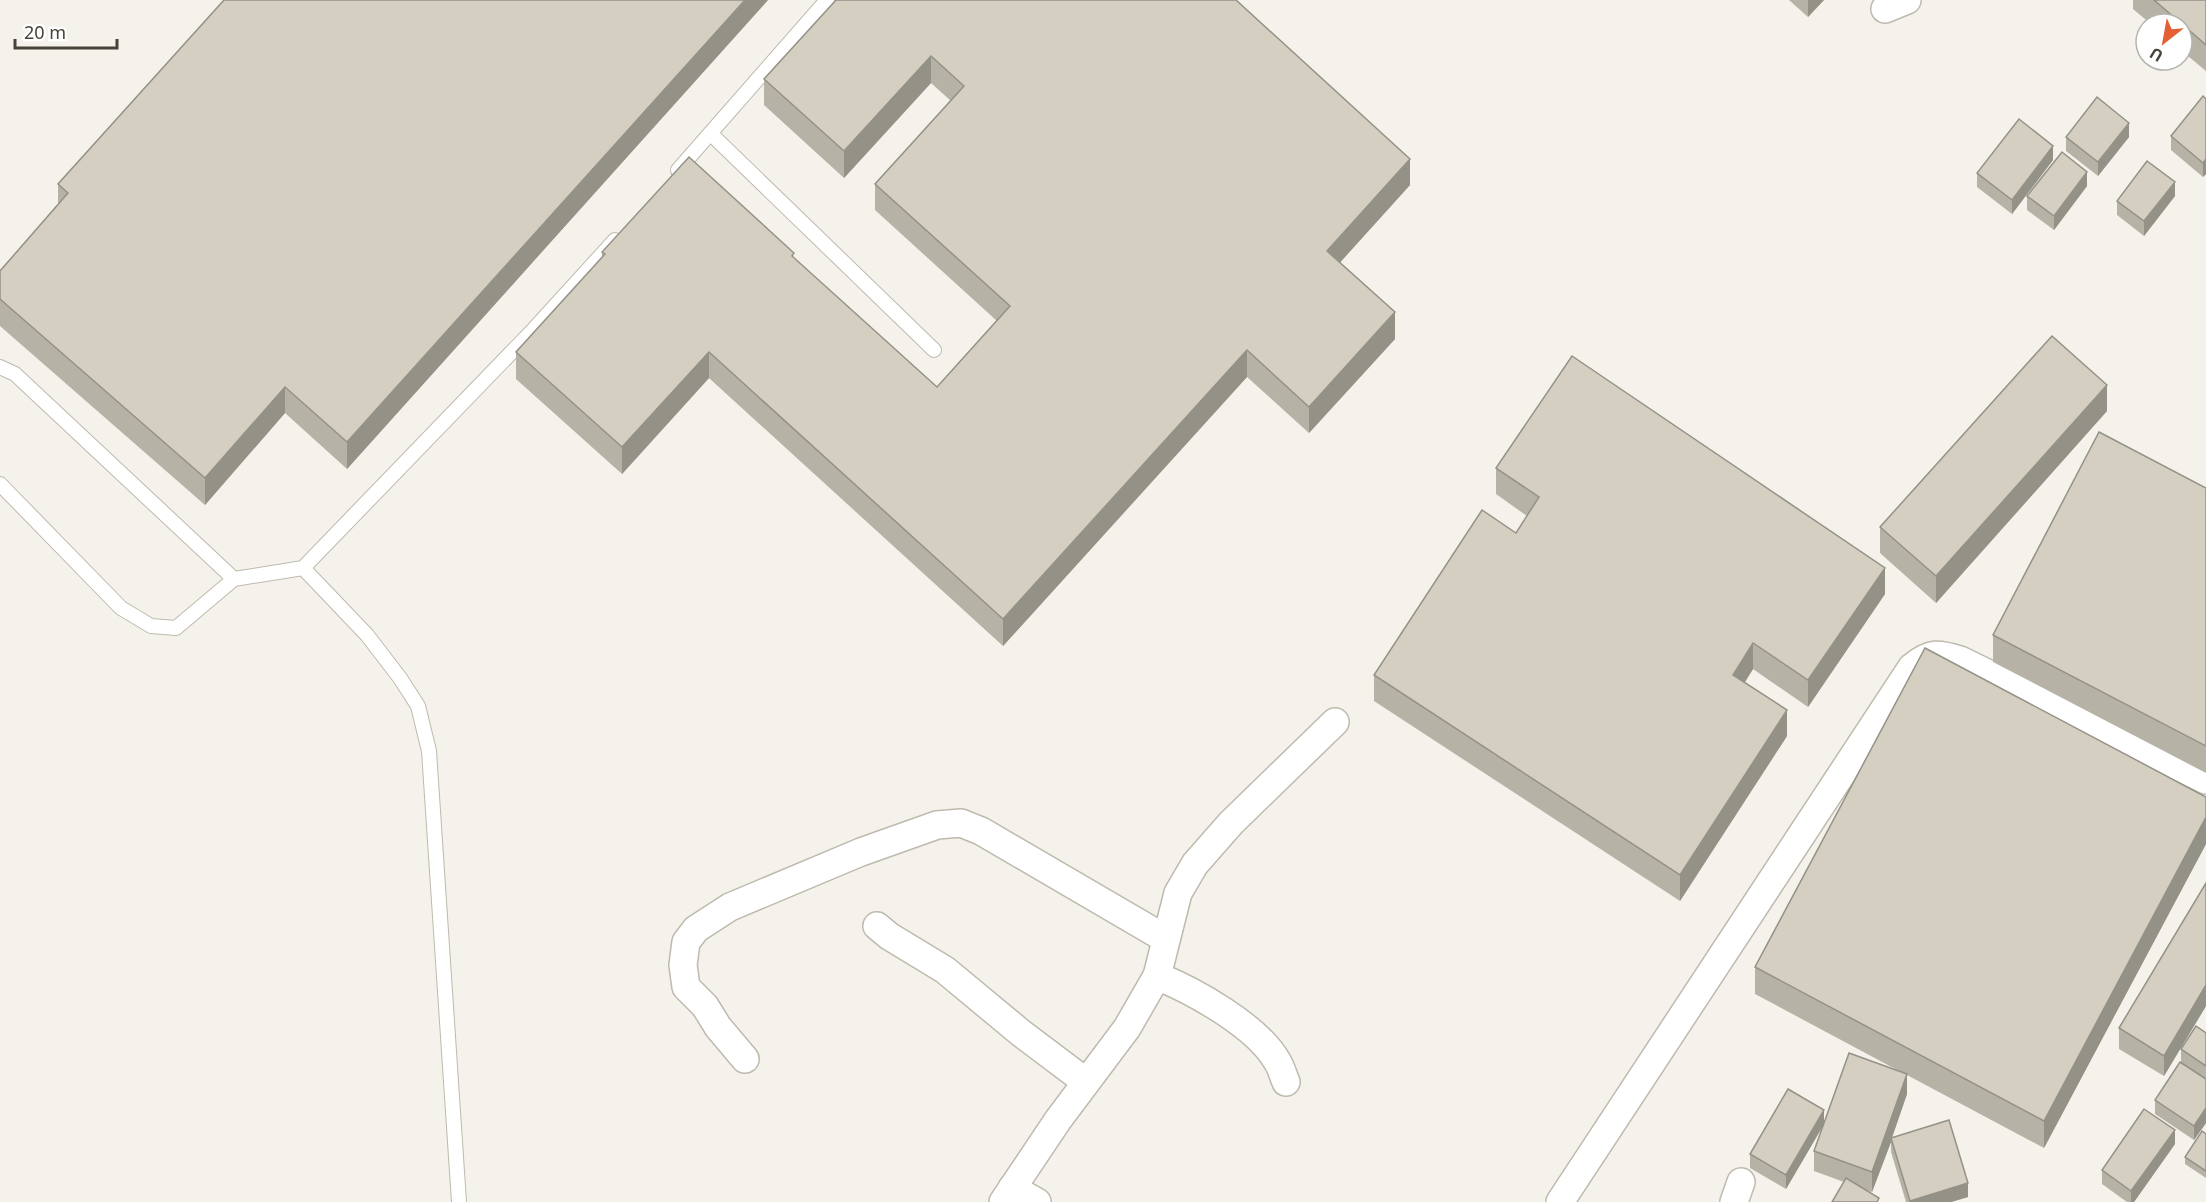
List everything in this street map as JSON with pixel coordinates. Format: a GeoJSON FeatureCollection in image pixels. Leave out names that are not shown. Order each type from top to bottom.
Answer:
{"type":"FeatureCollection","features":[{"type":"Feature","properties":{"kind":"street"},"geometry":{"type":"LineString","coordinates":[[1560,1202],[1912,667],[1924,657],[1941,654],[1960,660],[2206,780]]}},
{"type":"Feature","properties":{"kind":"street"},"geometry":{"type":"LineString","coordinates":[[1037,1202],[1007,1195],[1127,1028],[1157,976],[1178,893],[1195,864],[1231,823],[1335,722]]}},
{"type":"Feature","properties":{"kind":"street"},"geometry":{"type":"LineString","coordinates":[[745,1059],[718,1027],[705,1006],[686,987],[683,964],[688,939],[696,929],[730,907],[861,852],[937,825],[961,823],[981,831],[1166,939]]}},
{"type":"Feature","properties":{"kind":"street"},"geometry":{"type":"LineString","coordinates":[[877,926],[945,970],[1021,1033],[1086,1082]]}},
{"type":"Feature","properties":{"kind":"street"},"geometry":{"type":"LineString","coordinates":[[1157,976],[1182,986],[1246,1028],[1277,1060],[1286,1082]]}},
{"type":"Feature","properties":{"kind":"lane"},"geometry":{"type":"LineString","coordinates":[[671,178],[827,0]]}},
{"type":"Feature","properties":{"kind":"lane"},"geometry":{"type":"LineString","coordinates":[[711,134],[934,350]]}},
{"type":"Feature","properties":{"kind":"lane"},"geometry":{"type":"LineString","coordinates":[[0,484],[122,608],[151,626],[176,628],[234,579],[303,568],[534,328],[623,231]]}},
{"type":"Feature","properties":{"kind":"lane"},"geometry":{"type":"LineString","coordinates":[[0,367],[15,374],[234,579]]}},
{"type":"Feature","properties":{"kind":"lane"},"geometry":{"type":"LineString","coordinates":[[303,568],[368,634],[418,706],[429,751],[459,1202]]}},
{"type":"Feature","properties":{"kind":"building"},"geometry":{"type":"Polygon","coordinates":[[[224,0],[745,0],[347,442],[285,387],[205,478],[0,299],[0,271],[68,193],[58,184],[224,0]]]}},
{"type":"Feature","properties":{"kind":"building"},"geometry":{"type":"Polygon","coordinates":[[[836,0],[1236,0],[1410,159],[1327,251],[1395,312],[1309,407],[1247,350],[1003,619],[709,352],[622,447],[516,352],[605,254],[602,252],[689,157],[794,253],[792,256],[937,387],[1010,306],[875,184],[964,86],[931,56],[844,151],[764,79],[836,0]]]}},
{"type":"Feature","properties":{"kind":"building"},"geometry":{"type":"Polygon","coordinates":[[[2154,0],[2206,0],[2206,45],[2194,34],[2194,12],[2168,12],[2154,0]]]}},
{"type":"Feature","properties":{"kind":"building"},"geometry":{"type":"Polygon","coordinates":[[[2203,96],[2206,99],[2206,159],[2203,163],[2171,136],[2203,96]]]}},
{"type":"Feature","properties":{"kind":"building"},"geometry":{"type":"Polygon","coordinates":[[[2097,97],[2129,123],[2098,162],[2066,137],[2097,97]]]}},
{"type":"Feature","properties":{"kind":"building"},"geometry":{"type":"Polygon","coordinates":[[[2019,119],[2053,146],[2012,200],[1977,173],[2019,119]]]}},
{"type":"Feature","properties":{"kind":"building"},"geometry":{"type":"Polygon","coordinates":[[[2062,152],[2087,172],[2054,216],[2027,196],[2062,152]]]}},
{"type":"Feature","properties":{"kind":"building"},"geometry":{"type":"Polygon","coordinates":[[[2147,161],[2175,182],[2144,221],[2117,201],[2147,161]]]}},
{"type":"Feature","properties":{"kind":"building"},"geometry":{"type":"Polygon","coordinates":[[[2052,336],[2107,385],[1936,576],[1880,527],[2052,336]]]}},
{"type":"Feature","properties":{"kind":"building"},"geometry":{"type":"Polygon","coordinates":[[[1572,356],[1885,568],[1808,680],[1753,643],[1733,675],[1787,710],[1680,875],[1374,675],[1482,510],[1516,533],[1539,497],[1496,468],[1572,356]]]}},
{"type":"Feature","properties":{"kind":"building"},"geometry":{"type":"Polygon","coordinates":[[[2099,432],[2206,488],[2206,746],[1993,635],[2099,432]]]}},
{"type":"Feature","properties":{"kind":"building"},"geometry":{"type":"Polygon","coordinates":[[[1925,648],[2206,797],[2206,817],[2044,1121],[1755,967],[1925,648]]]}},
{"type":"Feature","properties":{"kind":"building"},"geometry":{"type":"Polygon","coordinates":[[[2206,883],[2206,985],[2164,1056],[2119,1028],[2206,883]]]}},
{"type":"Feature","properties":{"kind":"building"},"geometry":{"type":"Polygon","coordinates":[[[2196,1026],[2206,1033],[2206,1066],[2181,1049],[2196,1026]]]}},
{"type":"Feature","properties":{"kind":"building"},"geometry":{"type":"Polygon","coordinates":[[[1849,1053],[1907,1074],[1872,1172],[1814,1151],[1849,1053]]]}},
{"type":"Feature","properties":{"kind":"building"},"geometry":{"type":"Polygon","coordinates":[[[2180,1062],[2206,1079],[2206,1108],[2194,1126],[2155,1100],[2180,1062]]]}},
{"type":"Feature","properties":{"kind":"building"},"geometry":{"type":"Polygon","coordinates":[[[1788,1089],[1824,1110],[1786,1175],[1750,1154],[1788,1089]]]}},
{"type":"Feature","properties":{"kind":"building"},"geometry":{"type":"Polygon","coordinates":[[[2144,1109],[2175,1130],[2131,1191],[2102,1170],[2144,1109]]]}},
{"type":"Feature","properties":{"kind":"building"},"geometry":{"type":"Polygon","coordinates":[[[1949,1120],[1968,1183],[1910,1201],[1891,1138],[1949,1120]]]}},
{"type":"Feature","properties":{"kind":"building"},"geometry":{"type":"Polygon","coordinates":[[[2202,1131],[2206,1134],[2206,1171],[2185,1157],[2202,1131]]]}},
{"type":"Feature","properties":{"kind":"building"},"geometry":{"type":"Polygon","coordinates":[[[1846,1178],[1879,1198],[1877,1202],[1832,1202],[1846,1178]]]}}]}
